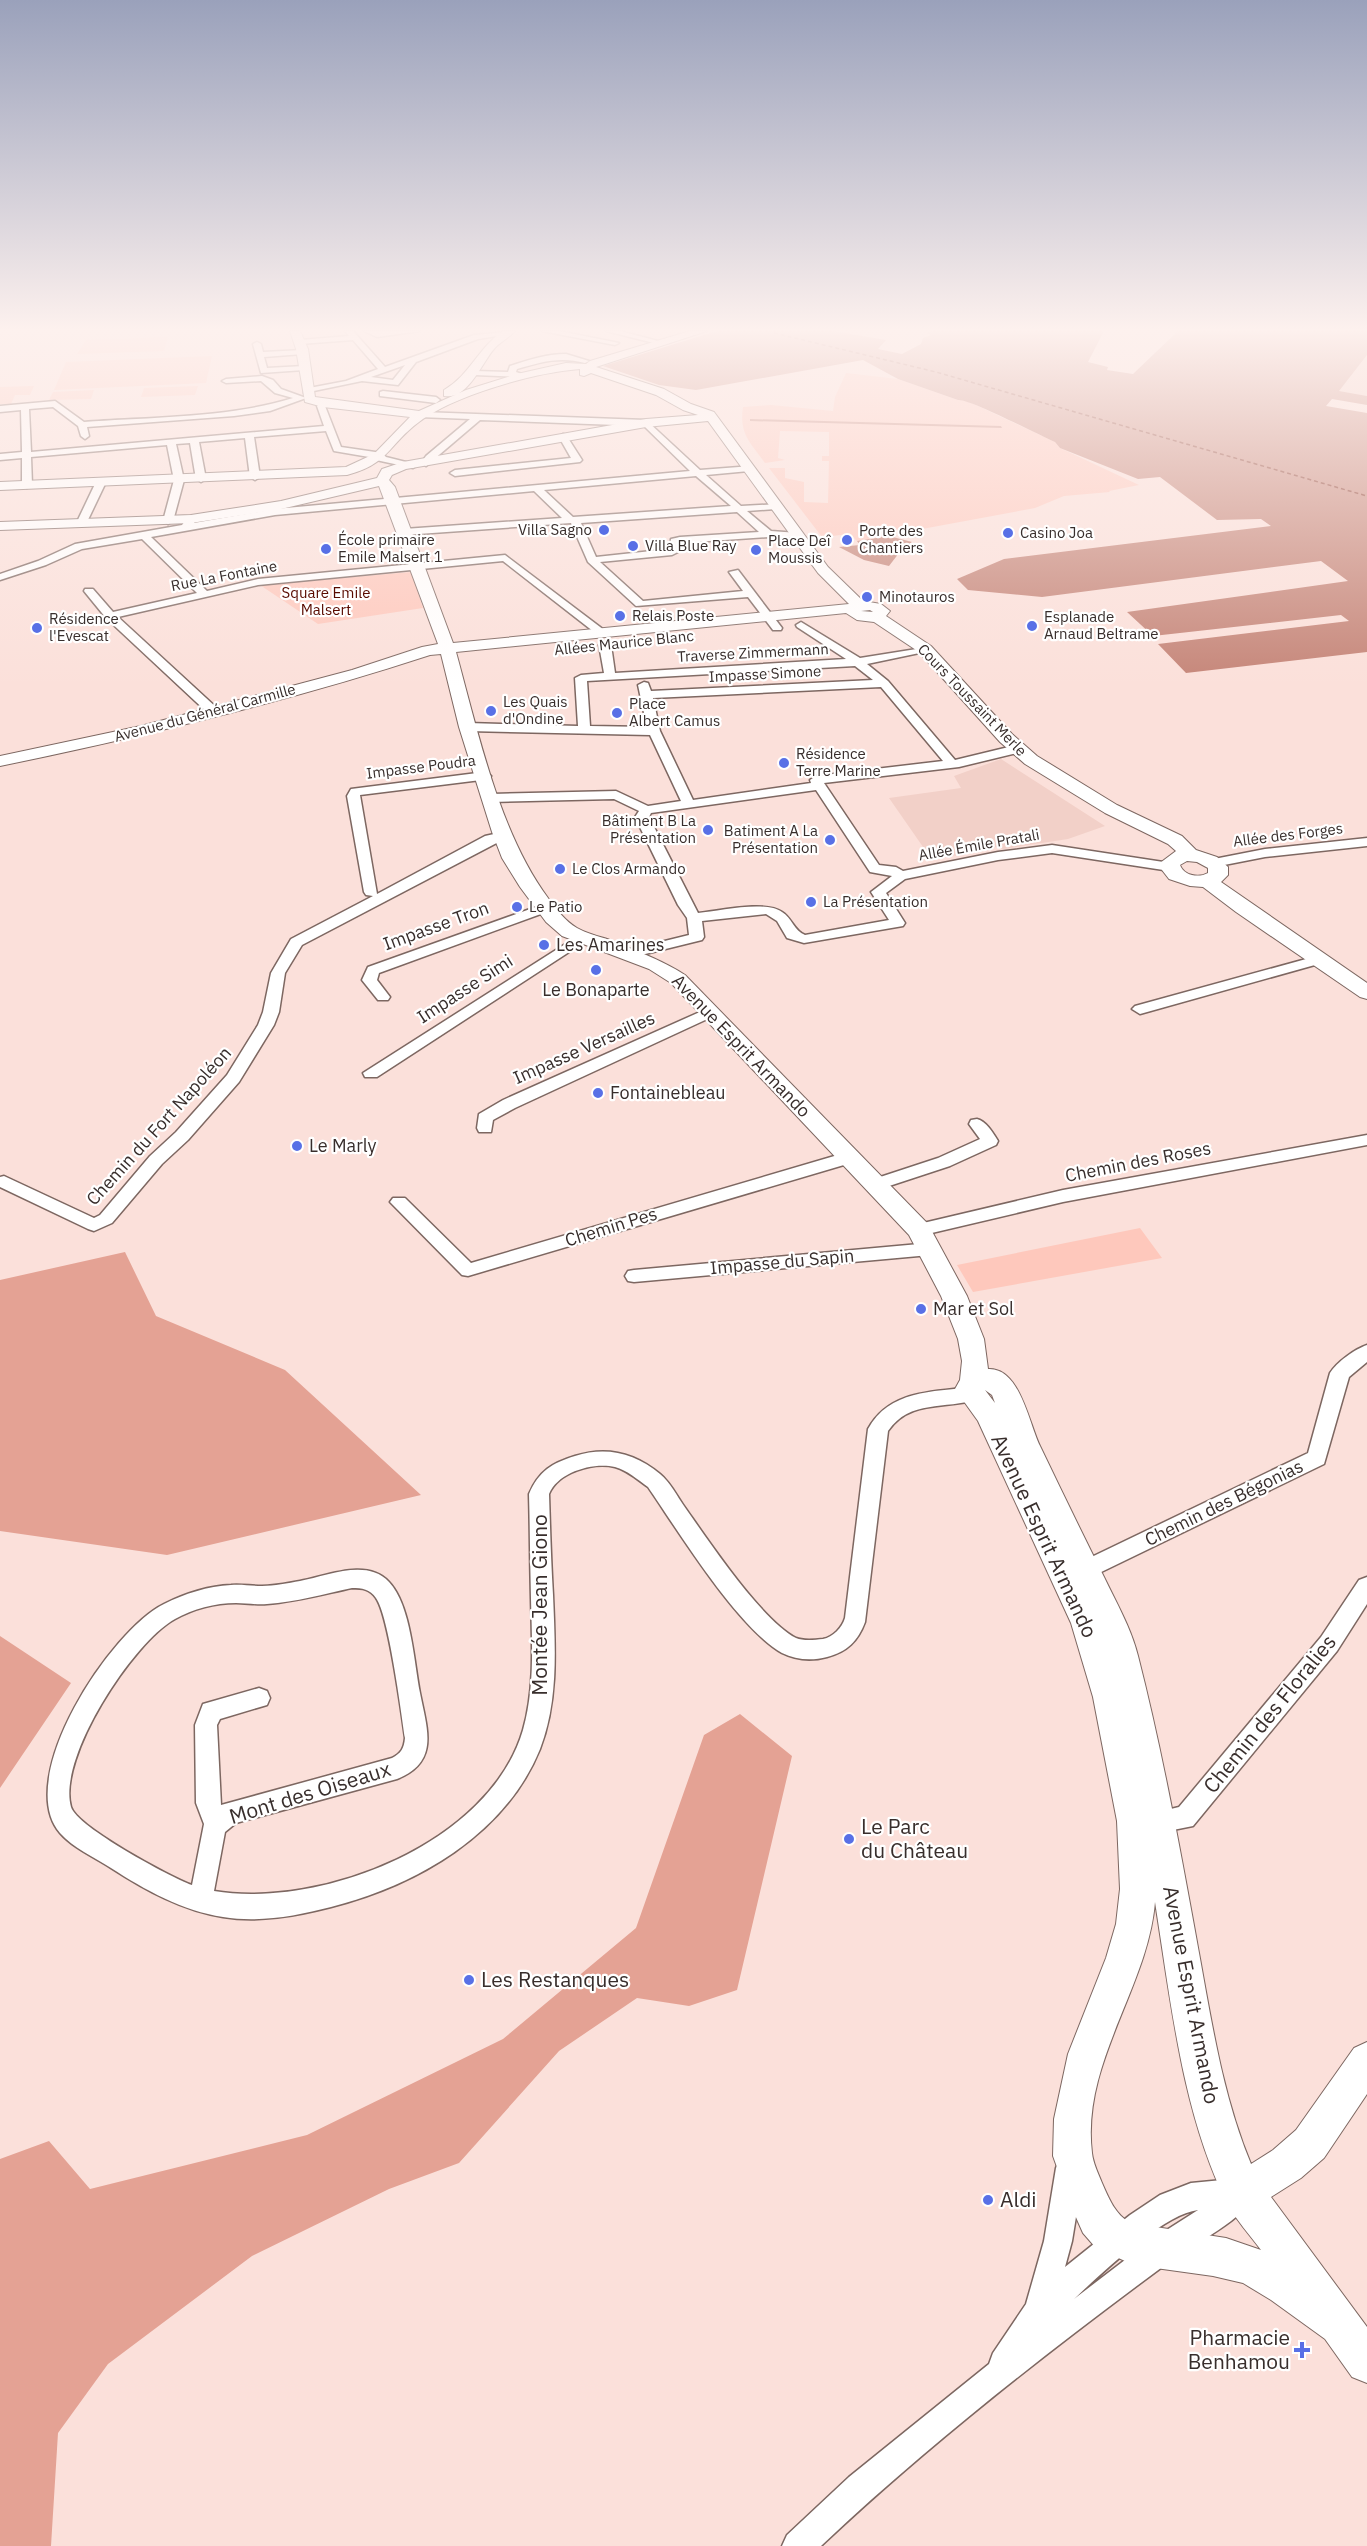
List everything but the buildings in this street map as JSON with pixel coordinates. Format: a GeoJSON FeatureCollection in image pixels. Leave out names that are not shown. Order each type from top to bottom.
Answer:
{"type":"FeatureCollection","features":[{"type":"Feature","properties":{"kind":"street"},"geometry":{"type":"LineString","coordinates":[[26,450],[27,485]]}},
{"type":"Feature","properties":{"kind":"street"},"geometry":{"type":"LineString","coordinates":[[0,457],[81,450]]}},
{"type":"Feature","properties":{"kind":"street"},"geometry":{"type":"LineString","coordinates":[[168,521],[179,480],[173,450]]}},
{"type":"Feature","properties":{"kind":"street"},"geometry":{"type":"LineString","coordinates":[[196,450],[201,479]]}},
{"type":"Feature","properties":{"kind":"street"},"geometry":{"type":"LineString","coordinates":[[251,450],[255,477]]}},
{"type":"Feature","properties":{"kind":"street"},"geometry":{"type":"LineString","coordinates":[[341,450],[419,464],[439,450]]}},
{"type":"Feature","properties":{"kind":"street"},"geometry":{"type":"LineString","coordinates":[[0,486],[328,474],[357,469],[380,457],[386,450]]}},
{"type":"Feature","properties":{"kind":"street"},"geometry":{"type":"LineString","coordinates":[[0,577],[42,563],[79,546],[147,535],[197,521],[382,482],[390,471],[492,450]]}},
{"type":"Feature","properties":{"kind":"street"},"geometry":{"type":"LineString","coordinates":[[0,526],[197,521],[392,501],[463,483],[577,460],[571,450]]}},
{"type":"Feature","properties":{"kind":"street"},"geometry":{"type":"LineString","coordinates":[[674,450],[768,534]]}},
{"type":"Feature","properties":{"kind":"street","name":"Cours Toussaint Merle"},"geometry":{"type":"LineString","coordinates":[[730,450],[749,468],[823,570],[865,612],[925,649],[1017,749],[1078,791],[1175,840],[1190,855]]}},
{"type":"Feature","properties":{"kind":"street"},"geometry":{"type":"LineString","coordinates":[[445,459],[463,483],[536,488],[749,468]]}},
{"type":"Feature","properties":{"kind":"street"},"geometry":{"type":"LineString","coordinates":[[81,524],[100,482]]}},
{"type":"Feature","properties":{"kind":"street","name":"Avenue Esprit Armando"},"geometry":{"type":"LineString","coordinates":[[382,482],[388,487],[449,654],[468,727],[503,836],[512,858],[544,908],[559,926],[581,938],[629,954],[668,971],[711,1012],[924,1240],[954,1296],[971,1339],[975,1361],[973,1387],[1080,1605],[1092,1636],[1110,1700],[1138,1845],[1138,1892],[1134,1930],[1120,1974],[1097,2025],[1078,2081],[1072,2154],[1094,2212],[1110,2234],[1120,2239],[1161,2250],[1226,2258],[1254,2268],[1294,2290],[1339,2324]]}},
{"type":"Feature","properties":{"kind":"street"},"geometry":{"type":"LineString","coordinates":[[536,488],[573,520],[592,560],[640,604],[749,594]]}},
{"type":"Feature","properties":{"kind":"street"},"geometry":{"type":"LineString","coordinates":[[404,532],[776,506]]}},
{"type":"Feature","properties":{"kind":"street"},"geometry":{"type":"LineString","coordinates":[[592,560],[672,552],[675,551],[675,541],[768,534],[798,536]]}},
{"type":"Feature","properties":{"kind":"street"},"geometry":{"type":"LineString","coordinates":[[147,535],[146,538],[204,594]]}},
{"type":"Feature","properties":{"kind":"street","name":"Rue La Fontaine"},"geometry":{"type":"LineString","coordinates":[[110,616],[258,582],[505,558],[603,639]]}},
{"type":"Feature","properties":{"kind":"street"},"geometry":{"type":"LineString","coordinates":[[734,572],[772,622]]}},
{"type":"Feature","properties":{"kind":"street"},"geometry":{"type":"LineString","coordinates":[[89,591],[110,616],[214,712]]}},
{"type":"Feature","properties":{"kind":"street","name":"Allées Maurice Blanc"},"geometry":{"type":"LineString","coordinates":[[449,654],[865,612]]}},
{"type":"Feature","properties":{"kind":"street","name":"Allées Maurice Blanc"},"geometry":{"type":"LineString","coordinates":[[772,622],[801,625],[865,612]]}},
{"type":"Feature","properties":{"kind":"street"},"geometry":{"type":"LineString","coordinates":[[801,625],[858,662],[884,683],[951,763]]}},
{"type":"Feature","properties":{"kind":"street"},"geometry":{"type":"LineString","coordinates":[[603,639],[610,676]]}},
{"type":"Feature","properties":{"kind":"street","name":"Traverse Zimmermann"},"geometry":{"type":"LineString","coordinates":[[584,730],[581,678],[858,662],[925,649]]}},
{"type":"Feature","properties":{"kind":"street","name":"Avenue du Général Carmille"},"geometry":{"type":"LineString","coordinates":[[0,761],[143,731],[358,674],[408,657],[449,654]]}},
{"type":"Feature","properties":{"kind":"street"},"geometry":{"type":"LineString","coordinates":[[642,674],[654,731],[689,804]]}},
{"type":"Feature","properties":{"kind":"street","name":"Impasse Simone"},"geometry":{"type":"LineString","coordinates":[[646,695],[884,683]]}},
{"type":"Feature","properties":{"kind":"street"},"geometry":{"type":"LineString","coordinates":[[468,727],[654,731]]}},
{"type":"Feature","properties":{"kind":"street"},"geometry":{"type":"LineString","coordinates":[[492,798],[616,795],[646,810],[819,786],[816,780],[959,763],[1017,749]]}},
{"type":"Feature","properties":{"kind":"street","name":"Impasse Poudra"},"geometry":{"type":"LineString","coordinates":[[371,892],[353,796],[356,792],[485,776]]}},
{"type":"Feature","properties":{"kind":"street","name":"Allée Émile Pratali"},"geometry":{"type":"LineString","coordinates":[[819,786],[875,869],[891,870],[901,876]]}},
{"type":"Feature","properties":{"kind":"street"},"geometry":{"type":"LineString","coordinates":[[629,954],[697,937],[694,918],[685,905],[642,817],[646,810]]}},
{"type":"Feature","properties":{"kind":"street","name":"Chemin du Fort Napoléon"},"geometry":{"type":"LineString","coordinates":[[4,1182],[94,1225],[106,1219],[156,1160],[182,1136],[232,1078],[266,1025],[279,973],[296,942],[490,839],[503,836]]}},
{"type":"Feature","properties":{"kind":"street","name":"Allée des Forges"},"geometry":{"type":"LineString","coordinates":[[1211,872],[1265,853],[1367,842]]}},
{"type":"Feature","properties":{"kind":"street","name":"Allée Émile Pratali"},"geometry":{"type":"LineString","coordinates":[[694,918],[766,910],[783,917],[792,935],[804,939],[898,922],[878,892],[901,876],[998,856],[1052,849],[1170,867]]}},
{"type":"Feature","properties":{"kind":"street"},"geometry":{"type":"LineString","coordinates":[[1211,872],[1184,879],[1176,875],[1170,867],[1173,860],[1190,855],[1203,857],[1211,872],[1317,960],[1367,993]]}},
{"type":"Feature","properties":{"kind":"street","name":"Impasse Tron"},"geometry":{"type":"LineString","coordinates":[[383,998],[369,980],[373,970],[544,908]]}},
{"type":"Feature","properties":{"kind":"street","name":"Impasse Simi"},"geometry":{"type":"LineString","coordinates":[[371,1072],[581,938]]}},
{"type":"Feature","properties":{"kind":"street"},"geometry":{"type":"LineString","coordinates":[[1140,1009],[1317,960]]}},
{"type":"Feature","properties":{"kind":"street","name":"Impasse Versailles"},"geometry":{"type":"LineString","coordinates":[[485,1128],[485,1118],[509,1104],[711,1012]]}},
{"type":"Feature","properties":{"kind":"street"},"geometry":{"type":"LineString","coordinates":[[874,1185],[944,1162],[990,1141],[977,1124]]}},
{"type":"Feature","properties":{"kind":"street","name":"Chemin des Roses"},"geometry":{"type":"LineString","coordinates":[[924,1240],[1063,1196],[1367,1140]]}},
{"type":"Feature","properties":{"kind":"street","name":"Chemin Pes"},"geometry":{"type":"LineString","coordinates":[[399,1202],[468,1270],[848,1158]]}},
{"type":"Feature","properties":{"kind":"street","name":"Impasse du Sapin"},"geometry":{"type":"LineString","coordinates":[[634,1276],[924,1240]]}},
{"type":"Feature","properties":{"kind":"street","name":"Chemin des Bégonias"},"geometry":{"type":"LineString","coordinates":[[1085,1570],[1317,1458],[1340,1373],[1367,1352]]}},
{"type":"Feature","properties":{"kind":"street","name":"Avenue Esprit Armando"},"geometry":{"type":"LineString","coordinates":[[973,1387],[992,1379],[1004,1389],[1021,1436],[1109,1620],[1122,1653],[1158,1822],[1201,2064],[1223,2143],[1243,2192],[1367,2362]]}},
{"type":"Feature","properties":{"kind":"street","name":"Montée Jean Giono"},"geometry":{"type":"LineString","coordinates":[[102,1682],[65,1752],[60,1768],[58,1806],[64,1819],[74,1830],[138,1872],[197,1899],[229,1905],[290,1905],[378,1882],[430,1856],[472,1822],[495,1800],[512,1778],[527,1751],[538,1720],[543,1684],[539,1494],[545,1480],[561,1469],[588,1460],[605,1458],[619,1460],[637,1468],[655,1481],[766,1627],[793,1648],[811,1650],[824,1648],[837,1644],[850,1633],[857,1617],[855,1609],[878,1429],[890,1411],[902,1405],[973,1387]]}},
{"type":"Feature","properties":{"kind":"street","name":"Mont des Oiseaux"},"geometry":{"type":"LineString","coordinates":[[102,1682],[125,1650],[143,1631],[159,1617],[182,1605],[229,1594],[262,1596],[367,1578],[380,1585],[388,1596],[394,1613],[417,1738],[417,1752],[410,1761],[397,1767],[230,1813],[216,1824],[205,1884],[197,1899]]}},
{"type":"Feature","properties":{"kind":"street","name":"Chemin des Floralies"},"geometry":{"type":"LineString","coordinates":[[1158,1822],[1185,1818],[1329,1644],[1367,1586]]}},
{"type":"Feature","properties":{"kind":"street","name":"Mont des Oiseaux"},"geometry":{"type":"LineString","coordinates":[[216,1824],[208,1803],[206,1725],[211,1712],[259,1698]]}},
{"type":"Feature","properties":{"kind":"street"},"geometry":{"type":"LineString","coordinates":[[798,2546],[860,2488],[995,2378],[1161,2250],[1207,2221],[1243,2192],[1287,2164],[1310,2144],[1339,2105],[1367,2061]]}},
{"type":"Feature","properties":{"kind":"street"},"geometry":{"type":"LineString","coordinates":[[1039,2311],[1058,2241],[1072,2154]]}},
{"type":"Feature","properties":{"kind":"street"},"geometry":{"type":"LineString","coordinates":[[995,2378],[1039,2311],[1120,2239],[1170,2205],[1191,2197],[1243,2192]]}},
{"type":"Feature","properties":{"kind":"shaded area"},"geometry":{"type":"Polygon","coordinates":[[[1065,450],[1367,450],[1367,652],[1186,673],[1158,644],[1349,621],[1341,615],[1153,636],[1127,612],[1348,581],[1321,561],[1042,597],[968,590],[957,579],[1004,559],[1271,526],[1261,519],[1217,520],[1160,477],[1138,479],[1065,450]]]}},
{"type":"Feature","properties":{"kind":"shaded area"},"geometry":{"type":"Polygon","coordinates":[[[889,536],[912,542],[889,566],[864,560],[839,547],[860,545],[857,541],[889,536]]]}},
{"type":"Feature","properties":{"kind":"shaded area"},"geometry":{"type":"Polygon","coordinates":[[[1001,759],[1105,826],[1068,839],[1003,849],[998,847],[972,850],[965,855],[930,857],[889,798],[961,788],[954,776],[1001,759]]]}},
{"type":"Feature","properties":{"kind":"shaded area"},"geometry":{"type":"Polygon","coordinates":[[[125,1252],[156,1316],[285,1370],[421,1495],[167,1555],[0,1531],[0,1280],[125,1252]]]}},
{"type":"Feature","properties":{"kind":"shaded area"},"geometry":{"type":"Polygon","coordinates":[[[0,1636],[71,1683],[0,1788],[0,1636]]]}},
{"type":"Feature","properties":{"kind":"shaded area"},"geometry":{"type":"Polygon","coordinates":[[[740,1714],[792,1756],[737,1990],[689,2006],[637,1998],[559,2051],[459,2163],[389,2189],[252,2256],[108,2364],[58,2433],[51,2546],[0,2546],[0,2159],[49,2141],[90,2189],[307,2135],[503,2039],[636,1928],[704,1735],[740,1714]]]}},
{"type":"Feature","properties":{"kind":"green space"},"geometry":{"type":"Polygon","coordinates":[[[755,450],[779,450],[778,458],[785,460],[765,463],[755,450]]]}},
{"type":"Feature","properties":{"kind":"green space"},"geometry":{"type":"Polygon","coordinates":[[[829,450],[1064,450],[1139,485],[1110,492],[1064,496],[1035,508],[857,541],[850,534],[822,537],[769,468],[785,468],[785,478],[804,482],[804,502],[828,503],[829,461],[822,461],[822,456],[829,456],[829,450]]]}},
{"type":"Feature","properties":{"kind":"green space","name":"Square Emile Malsert"},"geometry":{"type":"Polygon","coordinates":[[[411,572],[423,608],[318,624],[260,585],[411,572]]]}},
{"type":"Feature","properties":{"kind":"green space"},"geometry":{"type":"Polygon","coordinates":[[[1140,1228],[1162,1258],[973,1292],[957,1265],[1140,1228]]]}},
{"type":"Feature","properties":{"kind":"ferry route"},"geometry":{"type":"LineString","coordinates":[[1206,450],[1367,496]]}},
{"type":"Feature","properties":{"kind":"place","name":"Villa Sagno"},"geometry":{"type":"Point","coordinates":[604,530]}},
{"type":"Feature","properties":{"kind":"place","name":"Casino Joa"},"geometry":{"type":"Point","coordinates":[1008,533]}},
{"type":"Feature","properties":{"kind":"place","name":"Porte des Chantiers"},"geometry":{"type":"Point","coordinates":[847,540]}},
{"type":"Feature","properties":{"kind":"place","name":"Villa Blue Ray"},"geometry":{"type":"Point","coordinates":[633,546]}},
{"type":"Feature","properties":{"kind":"place","name":"École primaire Emile Malsert 1"},"geometry":{"type":"Point","coordinates":[326,549]}},
{"type":"Feature","properties":{"kind":"place","name":"Place Deî Moussis"},"geometry":{"type":"Point","coordinates":[756,550]}},
{"type":"Feature","properties":{"kind":"place","name":"Minotauros"},"geometry":{"type":"Point","coordinates":[867,597]}},
{"type":"Feature","properties":{"kind":"place","name":"Relais Poste"},"geometry":{"type":"Point","coordinates":[620,616]}},
{"type":"Feature","properties":{"kind":"place","name":"Esplanade Arnaud Beltrame"},"geometry":{"type":"Point","coordinates":[1032,626]}},
{"type":"Feature","properties":{"kind":"place","name":"Résidence l'Evescat"},"geometry":{"type":"Point","coordinates":[37,628]}},
{"type":"Feature","properties":{"kind":"place","name":"Les Quais d'Ondine"},"geometry":{"type":"Point","coordinates":[491,711]}},
{"type":"Feature","properties":{"kind":"place","name":"Place Albert Camus"},"geometry":{"type":"Point","coordinates":[617,713]}},
{"type":"Feature","properties":{"kind":"place","name":"Résidence Terre Marine"},"geometry":{"type":"Point","coordinates":[784,763]}},
{"type":"Feature","properties":{"kind":"place","name":"Bâtiment B La Présentation"},"geometry":{"type":"Point","coordinates":[708,830]}},
{"type":"Feature","properties":{"kind":"place","name":"Batiment A La Présentation"},"geometry":{"type":"Point","coordinates":[830,840]}},
{"type":"Feature","properties":{"kind":"place","name":"Le Clos Armando"},"geometry":{"type":"Point","coordinates":[560,869]}},
{"type":"Feature","properties":{"kind":"place","name":"La Présentation"},"geometry":{"type":"Point","coordinates":[811,902]}},
{"type":"Feature","properties":{"kind":"place","name":"Le Patio"},"geometry":{"type":"Point","coordinates":[517,907]}},
{"type":"Feature","properties":{"kind":"place","name":"Les Amarines"},"geometry":{"type":"Point","coordinates":[544,945]}},
{"type":"Feature","properties":{"kind":"place","name":"Le Bonaparte"},"geometry":{"type":"Point","coordinates":[596,970]}},
{"type":"Feature","properties":{"kind":"place","name":"Fontainebleau"},"geometry":{"type":"Point","coordinates":[598,1093]}},
{"type":"Feature","properties":{"kind":"place","name":"Le Marly"},"geometry":{"type":"Point","coordinates":[297,1146]}},
{"type":"Feature","properties":{"kind":"place","name":"Mar et Sol"},"geometry":{"type":"Point","coordinates":[921,1309]}},
{"type":"Feature","properties":{"kind":"place","name":"Le Parc du Château"},"geometry":{"type":"Point","coordinates":[849,1839]}},
{"type":"Feature","properties":{"kind":"place","name":"Les Restanques"},"geometry":{"type":"Point","coordinates":[469,1980]}},
{"type":"Feature","properties":{"kind":"place","name":"Aldi"},"geometry":{"type":"Point","coordinates":[988,2200]}},
{"type":"Feature","properties":{"kind":"place","name":"Pharmacie Benhamou"},"geometry":{"type":"Point","coordinates":[1302,2350]}}]}
